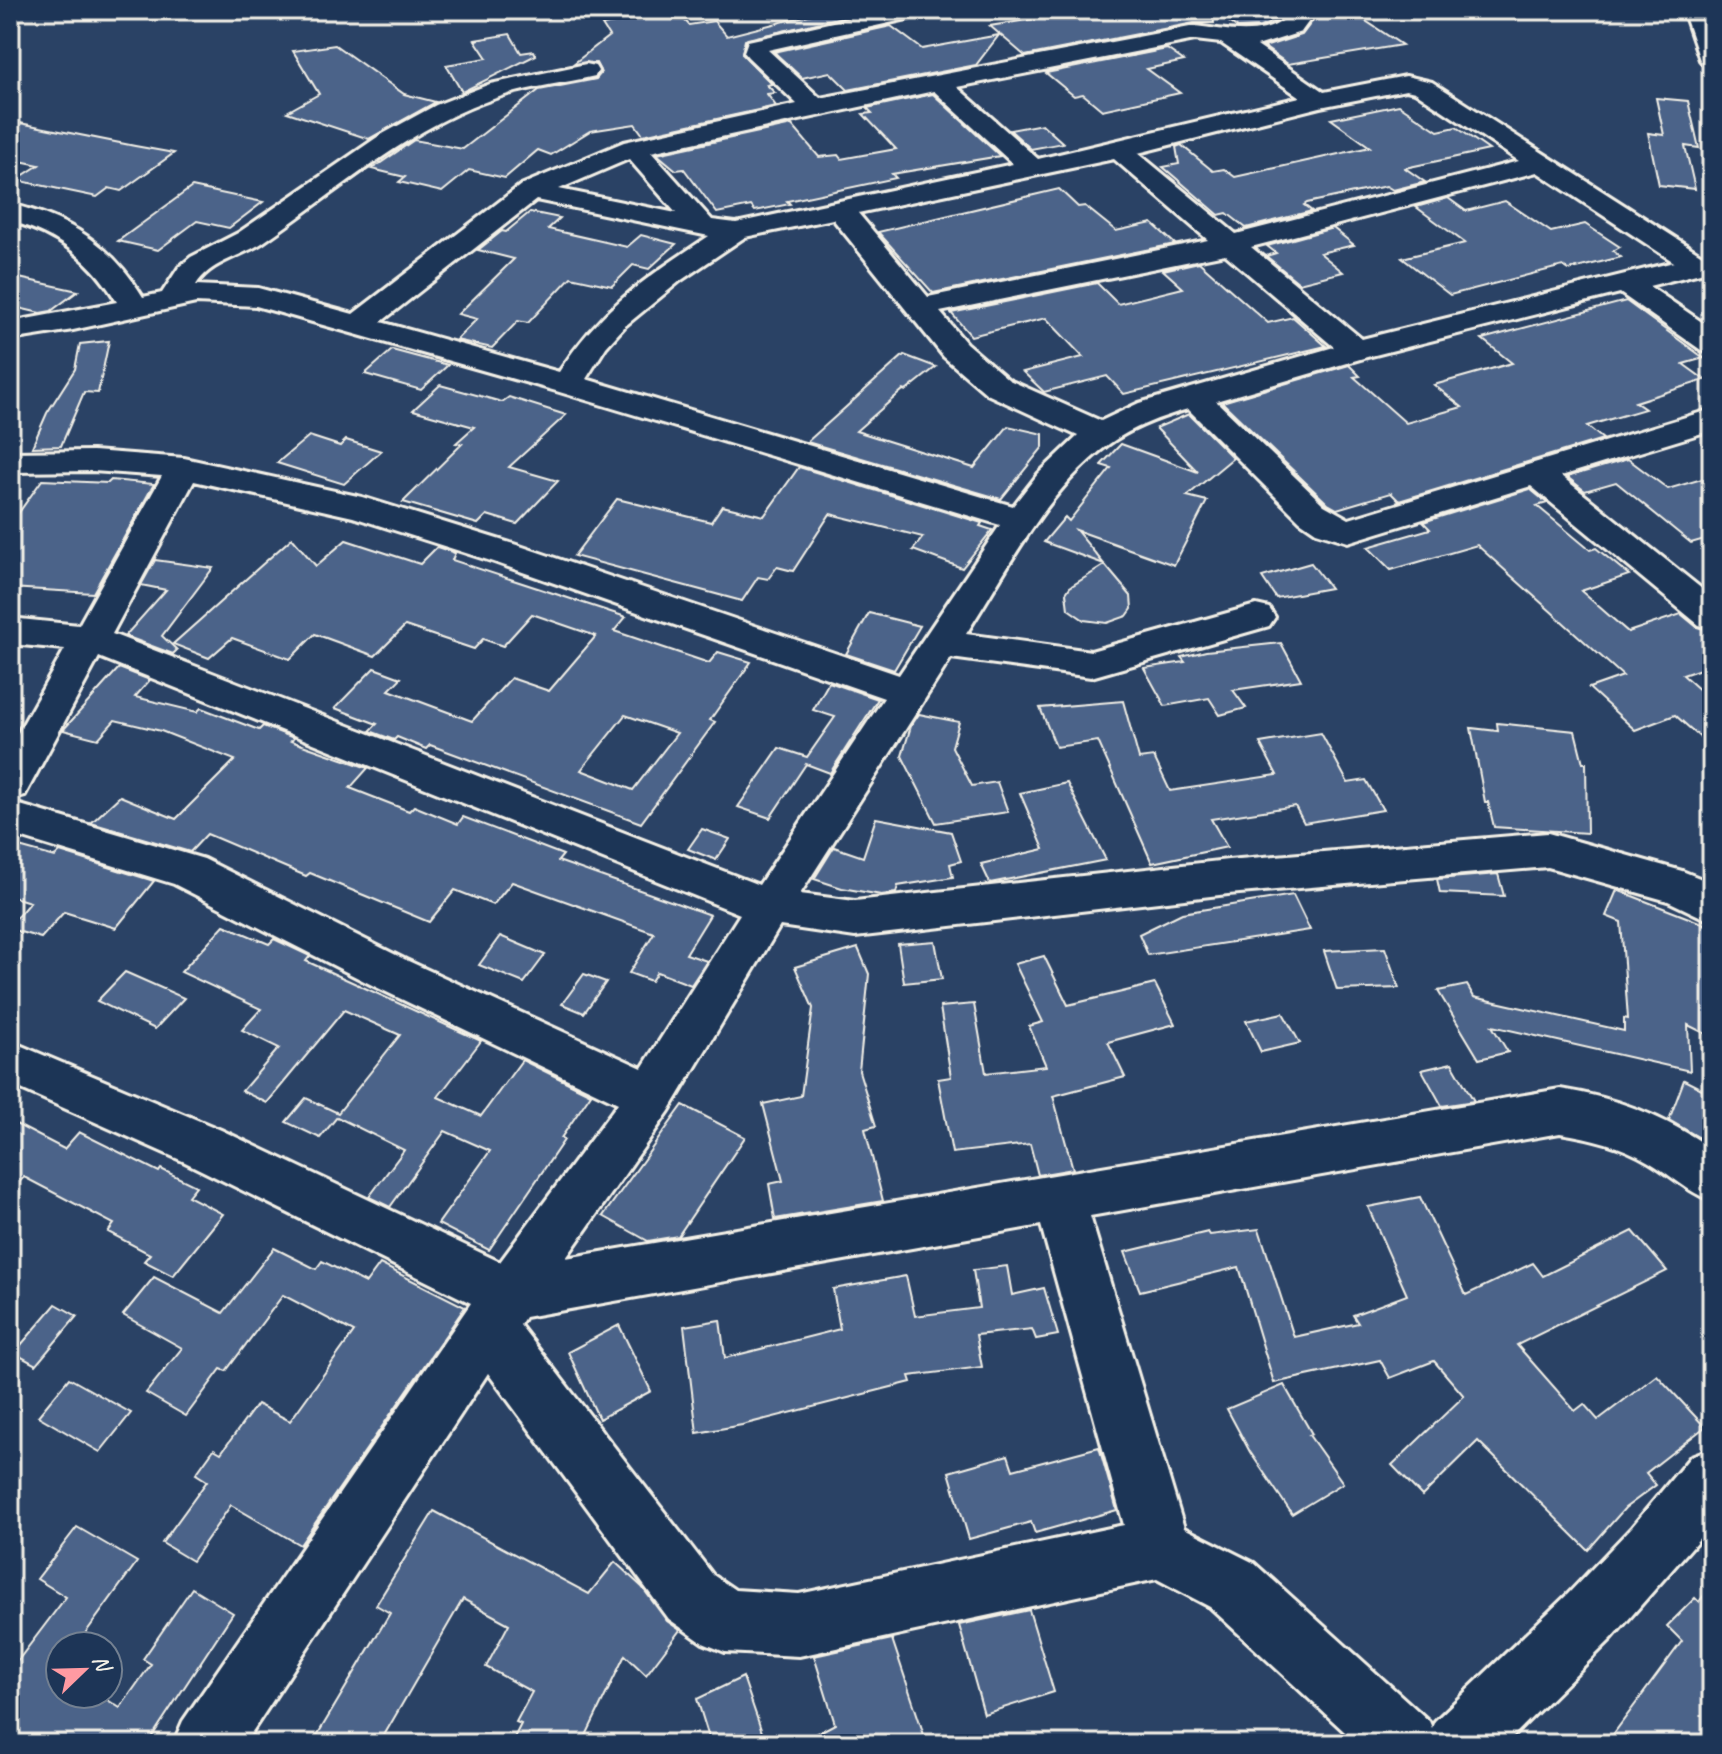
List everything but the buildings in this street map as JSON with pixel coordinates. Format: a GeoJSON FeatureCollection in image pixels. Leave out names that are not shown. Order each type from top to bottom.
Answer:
{"type":"FeatureCollection","features":[{"type":"Feature","properties":{"kind":"street"},"geometry":{"type":"LineString","coordinates":[[815,107],[756,52],[756,46],[917,10]]}},
{"type":"Feature","properties":{"kind":"street"},"geometry":{"type":"LineString","coordinates":[[359,324],[531,191],[633,148],[815,107],[1195,33],[1262,38],[1293,27],[1306,10]]}},
{"type":"Feature","properties":{"kind":"street"},"geometry":{"type":"LineString","coordinates":[[1694,10],[1712,60]]}},
{"type":"Feature","properties":{"kind":"street"},"geometry":{"type":"LineString","coordinates":[[1228,37],[1320,100]]}},
{"type":"Feature","properties":{"kind":"street"},"geometry":{"type":"LineString","coordinates":[[174,297],[189,273],[201,263],[254,235],[279,214],[388,141],[445,110],[499,89],[586,71]]}},
{"type":"Feature","properties":{"kind":"street"},"geometry":{"type":"LineString","coordinates":[[939,83],[1031,167]]}},
{"type":"Feature","properties":{"kind":"street"},"geometry":{"type":"LineString","coordinates":[[531,191],[736,231],[1119,150],[1320,100],[1397,84],[1418,84],[1705,262]]}},
{"type":"Feature","properties":{"kind":"street"},"geometry":{"type":"LineString","coordinates":[[633,148],[703,227]]}},
{"type":"Feature","properties":{"kind":"street"},"geometry":{"type":"LineString","coordinates":[[1119,150],[1356,350]]}},
{"type":"Feature","properties":{"kind":"street"},"geometry":{"type":"LineString","coordinates":[[918,308],[1230,244],[1541,163]]}},
{"type":"Feature","properties":{"kind":"street"},"geometry":{"type":"LineString","coordinates":[[839,208],[955,350],[998,387],[1101,434]]}},
{"type":"Feature","properties":{"kind":"street"},"geometry":{"type":"LineString","coordinates":[[10,212],[37,219],[79,240],[100,256],[120,279],[134,306]]}},
{"type":"Feature","properties":{"kind":"street"},"geometry":{"type":"LineString","coordinates":[[567,384],[594,342],[614,320],[670,275],[736,231]]}},
{"type":"Feature","properties":{"kind":"street"},"geometry":{"type":"LineString","coordinates":[[206,1744],[498,1311],[652,1096],[768,907],[1021,520],[1050,481],[1079,451],[1101,434],[1150,410],[1356,350],[1705,262]]}},
{"type":"Feature","properties":{"kind":"street"},"geometry":{"type":"LineString","coordinates":[[1624,282],[1712,343]]}},
{"type":"Feature","properties":{"kind":"street"},"geometry":{"type":"LineString","coordinates":[[10,331],[73,321],[174,297],[222,293],[258,297],[567,384],[1021,520]]}},
{"type":"Feature","properties":{"kind":"street"},"geometry":{"type":"LineString","coordinates":[[1194,397],[1312,513],[1328,524],[1348,531],[1712,419]]}},
{"type":"Feature","properties":{"kind":"street"},"geometry":{"type":"LineString","coordinates":[[10,462],[93,461],[184,468],[377,512],[907,692]]}},
{"type":"Feature","properties":{"kind":"street"},"geometry":{"type":"LineString","coordinates":[[10,784],[184,468]]}},
{"type":"Feature","properties":{"kind":"street"},"geometry":{"type":"LineString","coordinates":[[1536,473],[1712,616]]}},
{"type":"Feature","properties":{"kind":"street"},"geometry":{"type":"LineString","coordinates":[[939,643],[1091,664],[1256,617]]}},
{"type":"Feature","properties":{"kind":"street"},"geometry":{"type":"LineString","coordinates":[[10,631],[89,639],[768,907],[855,919],[1228,877],[1548,850],[1682,888],[1712,904]]}},
{"type":"Feature","properties":{"kind":"street"},"geometry":{"type":"LineString","coordinates":[[10,818],[188,871],[390,973],[652,1096]]}},
{"type":"Feature","properties":{"kind":"street"},"geometry":{"type":"LineString","coordinates":[[10,1062],[203,1146],[498,1311],[691,1597],[725,1621],[799,1625],[1160,1548],[1232,1585],[1406,1744]]}},
{"type":"Feature","properties":{"kind":"street"},"geometry":{"type":"LineString","coordinates":[[498,1311],[1059,1198],[1560,1111],[1606,1118],[1667,1146],[1712,1178]]}},
{"type":"Feature","properties":{"kind":"street"},"geometry":{"type":"LineString","coordinates":[[1059,1198],[1160,1548]]}},
{"type":"Feature","properties":{"kind":"street"},"geometry":{"type":"LineString","coordinates":[[1458,1744],[1572,1636],[1665,1537],[1712,1477]]}}]}
